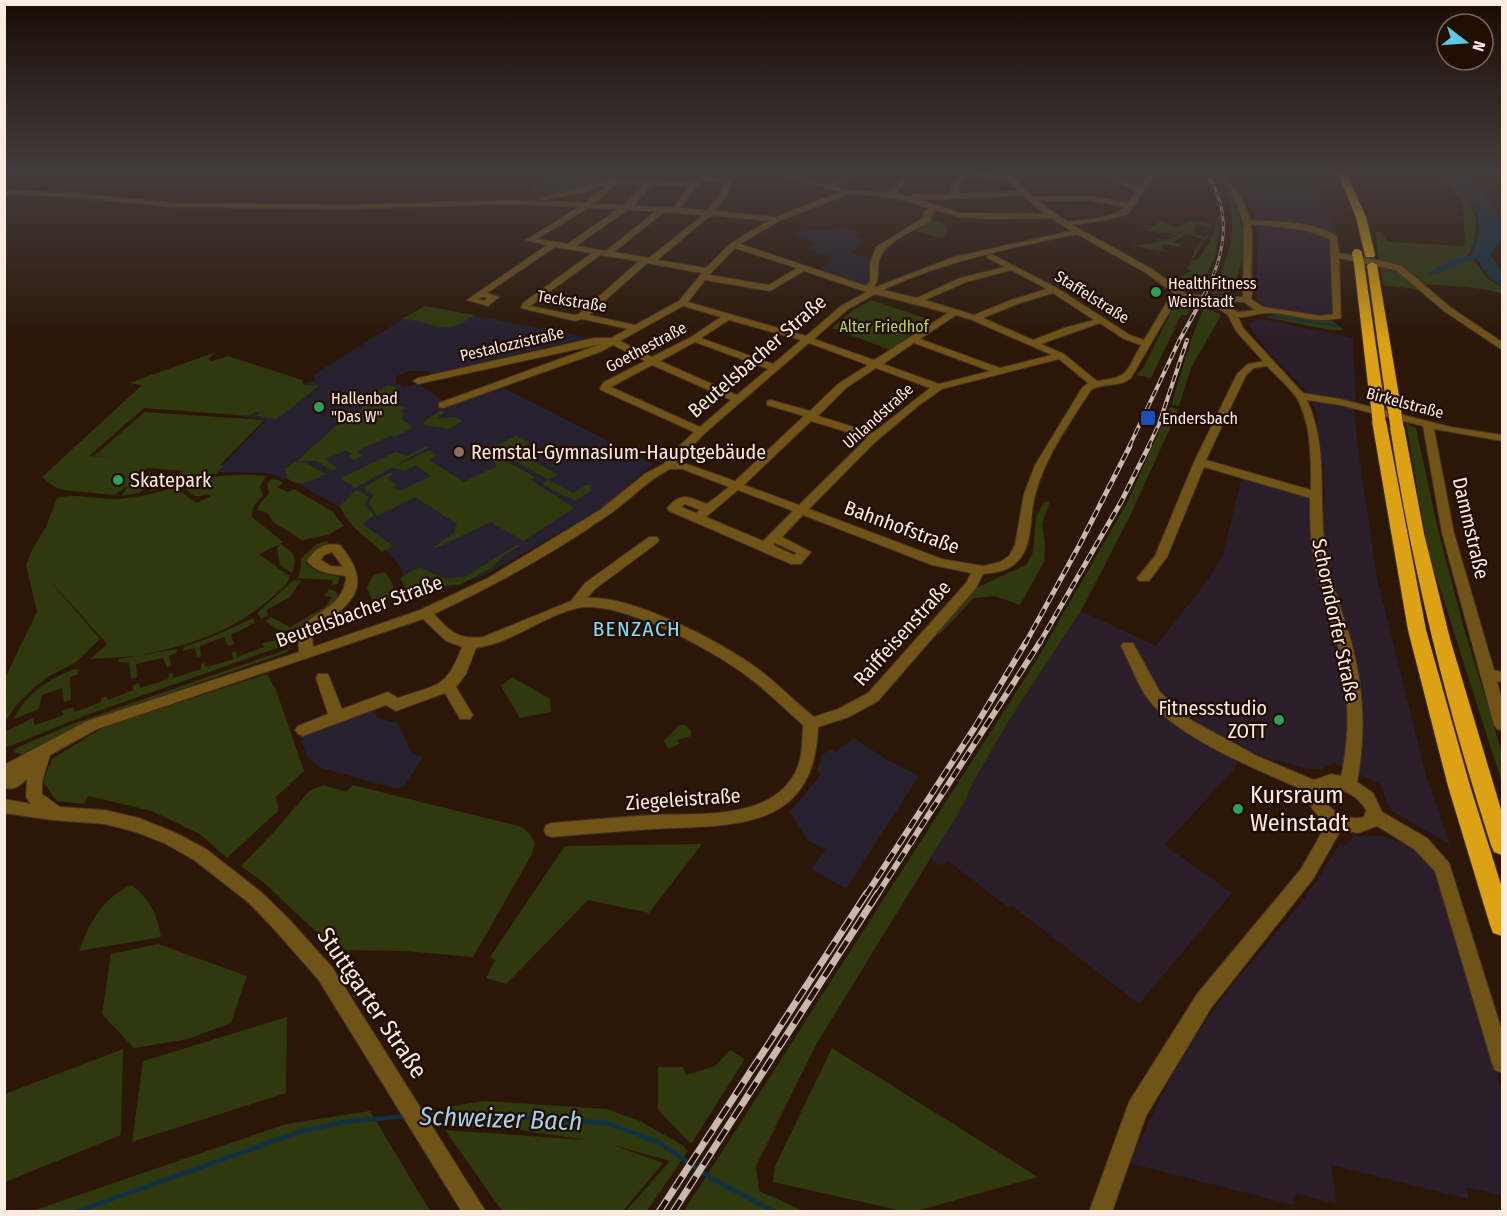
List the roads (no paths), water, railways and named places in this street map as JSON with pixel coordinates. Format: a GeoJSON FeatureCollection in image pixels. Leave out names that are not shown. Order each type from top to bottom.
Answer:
{"type":"FeatureCollection","features":[{"type":"Feature","properties":{"kind":"highway"},"geometry":{"type":"LineString","coordinates":[[1362,230],[1387,414],[1430,602],[1457,704],[1503,846]]}},
{"type":"Feature","properties":{"kind":"highway"},"geometry":{"type":"LineString","coordinates":[[1355,240],[1365,259],[1387,414],[1399,541],[1417,630],[1456,775],[1503,925]]}},
{"type":"Feature","properties":{"kind":"street"},"geometry":{"type":"LineString","coordinates":[[547,230],[530,240],[648,261],[770,288],[805,267]]}},
{"type":"Feature","properties":{"kind":"street"},"geometry":{"type":"LineString","coordinates":[[569,247],[594,230]]}},
{"type":"Feature","properties":{"kind":"street","name":"Teckstraße"},"geometry":{"type":"LineString","coordinates":[[635,230],[525,307],[575,318],[582,316],[635,328]]}},
{"type":"Feature","properties":{"kind":"street"},"geometry":{"type":"LineString","coordinates":[[582,316],[688,230]]}},
{"type":"Feature","properties":{"kind":"street","name":"Pestalozzistraße"},"geometry":{"type":"LineString","coordinates":[[443,405],[597,350],[682,303],[705,274],[734,245],[759,230]]}},
{"type":"Feature","properties":{"kind":"street"},"geometry":{"type":"LineString","coordinates":[[871,290],[874,282],[874,263],[879,249],[910,230]]}},
{"type":"Feature","properties":{"kind":"street"},"geometry":{"type":"LineString","coordinates":[[1074,230],[1159,277],[1184,297]]}},
{"type":"Feature","properties":{"kind":"street"},"geometry":{"type":"LineString","coordinates":[[1247,300],[1250,230]]}},
{"type":"Feature","properties":{"kind":"street"},"geometry":{"type":"LineString","coordinates":[[1251,238],[1257,230]]}},
{"type":"Feature","properties":{"kind":"street"},"geometry":{"type":"LineString","coordinates":[[734,245],[871,290],[956,311],[1061,356],[1095,384],[1112,384],[1124,380],[1167,306],[1184,297],[1221,302],[1235,298],[1247,300],[1256,304],[1260,309],[1320,319],[1338,316],[1334,237],[1322,231],[1312,230]]}},
{"type":"Feature","properties":{"kind":"street","name":"Beutelsbacher Straße"},"geometry":{"type":"LineString","coordinates":[[7,778],[60,742],[92,725],[425,613],[493,581],[604,513],[663,468],[700,431],[844,308],[871,290],[935,264],[1078,232]]}},
{"type":"Feature","properties":{"kind":"street"},"geometry":{"type":"LineString","coordinates":[[481,294],[554,244]]}},
{"type":"Feature","properties":{"kind":"street"},"geometry":{"type":"LineString","coordinates":[[1335,255],[1392,265],[1405,272],[1447,309],[1503,346]]}},
{"type":"Feature","properties":{"kind":"street","name":"Staffelstraße"},"geometry":{"type":"LineString","coordinates":[[991,256],[1053,290],[1127,338],[1146,344]]}},
{"type":"Feature","properties":{"kind":"street"},"geometry":{"type":"LineString","coordinates":[[918,301],[958,280],[1011,268]]}},
{"type":"Feature","properties":{"kind":"street"},"geometry":{"type":"LineString","coordinates":[[1235,298],[1246,283]]}},
{"type":"Feature","properties":{"kind":"street"},"geometry":{"type":"LineString","coordinates":[[975,318],[1014,302],[1053,290]]}},
{"type":"Feature","properties":{"kind":"street"},"geometry":{"type":"LineString","coordinates":[[1221,302],[1237,314],[1257,313],[1260,309]]}},
{"type":"Feature","properties":{"kind":"street"},"geometry":{"type":"LineString","coordinates":[[682,303],[809,340],[938,387]]}},
{"type":"Feature","properties":{"kind":"street"},"geometry":{"type":"LineString","coordinates":[[708,509],[684,499],[673,508],[697,518],[708,509],[736,485],[812,416],[842,386],[956,311]]}},
{"type":"Feature","properties":{"kind":"street","name":"Schorndorfer Straße"},"geometry":{"type":"LineString","coordinates":[[1237,314],[1246,334],[1300,396],[1307,408],[1311,427],[1317,496],[1317,535],[1321,559],[1348,657],[1355,699],[1354,754],[1348,784]]}},
{"type":"Feature","properties":{"kind":"street","name":"Goethestraße"},"geometry":{"type":"LineString","coordinates":[[700,431],[605,388],[608,384],[694,339],[729,316]]}},
{"type":"Feature","properties":{"kind":"street"},"geometry":{"type":"LineString","coordinates":[[1035,343],[1067,330],[1102,320]]}},
{"type":"Feature","properties":{"kind":"street"},"geometry":{"type":"LineString","coordinates":[[694,339],[775,368]]}},
{"type":"Feature","properties":{"kind":"street"},"geometry":{"type":"LineString","coordinates":[[913,339],[1000,372]]}},
{"type":"Feature","properties":{"kind":"street","name":"Pestalozzistraße"},"geometry":{"type":"LineString","coordinates":[[418,381],[594,340],[612,341]]}},
{"type":"Feature","properties":{"kind":"street"},"geometry":{"type":"LineString","coordinates":[[612,341],[653,362],[740,399]]}},
{"type":"Feature","properties":{"kind":"street","name":"Uhlandstraße"},"geometry":{"type":"LineString","coordinates":[[697,518],[770,542],[876,437],[938,387],[1061,356]]}},
{"type":"Feature","properties":{"kind":"street"},"geometry":{"type":"LineString","coordinates":[[1144,578],[1161,557],[1221,414],[1242,374],[1251,366],[1270,362]]}},
{"type":"Feature","properties":{"kind":"street","name":"Bahnhofstraße"},"geometry":{"type":"LineString","coordinates":[[663,468],[683,466],[937,562],[963,570],[979,570],[1006,564],[1020,549],[1029,495],[1036,474],[1048,449],[1087,388],[1095,384]]}},
{"type":"Feature","properties":{"kind":"street","name":"Birkelstraße"},"geometry":{"type":"LineString","coordinates":[[1300,396],[1340,402],[1428,425],[1503,438]]}},
{"type":"Feature","properties":{"kind":"street"},"geometry":{"type":"LineString","coordinates":[[771,403],[876,437]]}},
{"type":"Feature","properties":{"kind":"street","name":"Dammstraße"},"geometry":{"type":"LineString","coordinates":[[1428,425],[1448,533],[1503,725]]}},
{"type":"Feature","properties":{"kind":"street"},"geometry":{"type":"LineString","coordinates":[[1200,462],[1317,496]]}},
{"type":"Feature","properties":{"kind":"street"},"geometry":{"type":"LineString","coordinates":[[576,603],[590,586],[653,540]]}},
{"type":"Feature","properties":{"kind":"street","name":"Raiffeisenstraße"},"geometry":{"type":"LineString","coordinates":[[811,723],[835,718],[873,697],[971,585],[979,570]]}},
{"type":"Feature","properties":{"kind":"street"},"geometry":{"type":"LineString","coordinates":[[306,654],[305,634],[345,600],[352,584],[350,572]]}},
{"type":"Feature","properties":{"kind":"street"},"geometry":{"type":"LineString","coordinates":[[425,613],[457,642],[471,644],[506,635],[556,608],[593,601],[612,604],[669,627],[751,671],[811,723]]}},
{"type":"Feature","properties":{"kind":"street"},"geometry":{"type":"LineString","coordinates":[[303,730],[387,698],[396,705],[448,687],[459,674],[471,644]]}},
{"type":"Feature","properties":{"kind":"street"},"geometry":{"type":"LineString","coordinates":[[1128,646],[1154,696],[1186,724],[1251,760],[1315,788]]}},
{"type":"Feature","properties":{"kind":"street"},"geometry":{"type":"LineString","coordinates":[[1487,674],[1503,677]]}},
{"type":"Feature","properties":{"kind":"street"},"geometry":{"type":"LineString","coordinates":[[323,678],[337,717]]}},
{"type":"Feature","properties":{"kind":"street"},"geometry":{"type":"LineString","coordinates":[[448,687],[465,715]]}},
{"type":"Feature","properties":{"kind":"street","name":"Ziegeleistraße"},"geometry":{"type":"LineString","coordinates":[[552,830],[713,820],[754,814],[772,805],[790,790],[803,773],[809,756],[811,723]]}},
{"type":"Feature","properties":{"kind":"street","name":"Beutelsbacher Straße"},"geometry":{"type":"LineString","coordinates":[[7,778],[43,757],[60,742]]}},
{"type":"Feature","properties":{"kind":"street"},"geometry":{"type":"LineString","coordinates":[[43,757],[34,782],[34,797],[58,814]]}},
{"type":"Feature","properties":{"kind":"street"},"geometry":{"type":"LineString","coordinates":[[4,804],[12,789],[7,778]]}},
{"type":"Feature","properties":{"kind":"street"},"geometry":{"type":"LineString","coordinates":[[1324,782],[1348,784],[1365,795],[1374,810],[1374,816],[1365,825],[1347,825],[1320,809],[1314,794],[1315,788],[1324,782]]}},
{"type":"Feature","properties":{"kind":"street","name":"Stuttgarter Straße"},"geometry":{"type":"LineString","coordinates":[[4,804],[58,814],[104,817],[149,827],[203,856],[255,896],[297,938],[325,973],[475,1212]]}},
{"type":"Feature","properties":{"kind":"street"},"geometry":{"type":"LineString","coordinates":[[1374,816],[1418,840],[1432,851],[1443,868],[1503,1063]]}},
{"type":"Feature","properties":{"kind":"street"},"geometry":{"type":"LineString","coordinates":[[1100,1212],[1133,1121],[1143,1100],[1204,1001],[1307,874],[1337,821]]}},
{"type":"Feature","properties":{"kind":"water"},"geometry":{"type":"Polygon","coordinates":[[[1480,230],[1502,230],[1501,239],[1490,255],[1502,272],[1502,286],[1489,278],[1479,261],[1475,259],[1431,275],[1425,274],[1450,259],[1471,256],[1480,230]]]}},
{"type":"Feature","properties":{"kind":"waterway"},"geometry":{"type":"LineString","coordinates":[[1270,316],[1338,326]]}},
{"type":"Feature","properties":{"kind":"waterway","name":"Schweizer Bach"},"geometry":{"type":"LineString","coordinates":[[422,1115],[448,1113],[606,1123],[658,1142],[711,1178],[775,1212]]}},
{"type":"Feature","properties":{"kind":"waterway","name":"Schweizer Bach"},"geometry":{"type":"LineString","coordinates":[[76,1212],[302,1131],[344,1122],[407,1116]]}},
{"type":"Feature","properties":{"kind":"railway"},"geometry":{"type":"LineString","coordinates":[[1205,293],[1218,263],[1223,230]]}},
{"type":"Feature","properties":{"kind":"railway"},"geometry":{"type":"LineString","coordinates":[[1129,447],[1179,341],[1206,292]]}},
{"type":"Feature","properties":{"kind":"railway"},"geometry":{"type":"LineString","coordinates":[[1148,447],[1159,424],[1187,340]]}},
{"type":"Feature","properties":{"kind":"railway"},"geometry":{"type":"LineString","coordinates":[[1025,644],[1130,446]]}},
{"type":"Feature","properties":{"kind":"railway"},"geometry":{"type":"LineString","coordinates":[[1039,644],[1121,502],[1149,446]]}},
{"type":"Feature","properties":{"kind":"railway"},"geometry":{"type":"LineString","coordinates":[[866,895],[975,727],[1026,642]]}},
{"type":"Feature","properties":{"kind":"railway"},"geometry":{"type":"LineString","coordinates":[[877,895],[1040,642]]}},
{"type":"Feature","properties":{"kind":"railway"},"geometry":{"type":"LineString","coordinates":[[659,1212],[867,893]]}},
{"type":"Feature","properties":{"kind":"railway"},"geometry":{"type":"LineString","coordinates":[[673,1212],[878,893]]}},
{"type":"Feature","properties":{"kind":"place","name":"HealthFitness Weinstadt"},"geometry":{"type":"Point","coordinates":[1156,292]}},
{"type":"Feature","properties":{"kind":"place","name":"Hallenbad \"Das W\""},"geometry":{"type":"Point","coordinates":[319,407]}},
{"type":"Feature","properties":{"kind":"place","name":"Endersbach"},"geometry":{"type":"Point","coordinates":[1148,418]}},
{"type":"Feature","properties":{"kind":"place","name":"Remstal-Gymnasium-Hauptgebäude"},"geometry":{"type":"Point","coordinates":[459,452]}},
{"type":"Feature","properties":{"kind":"place","name":"Skatepark"},"geometry":{"type":"Point","coordinates":[118,480]}},
{"type":"Feature","properties":{"kind":"place","name":"Fitnessstudio ZOTT"},"geometry":{"type":"Point","coordinates":[1279,720]}},
{"type":"Feature","properties":{"kind":"place","name":"Kursraum Weinstadt"},"geometry":{"type":"Point","coordinates":[1238,809]}},
{"type":"Feature","properties":{"kind":"district","name":"BENZACH"},"geometry":{"type":"Point","coordinates":[637,629]}},
{"type":"Feature","properties":{"kind":"park label","name":"Alter Friedhof"},"geometry":{"type":"Point","coordinates":[884,326]}}]}
